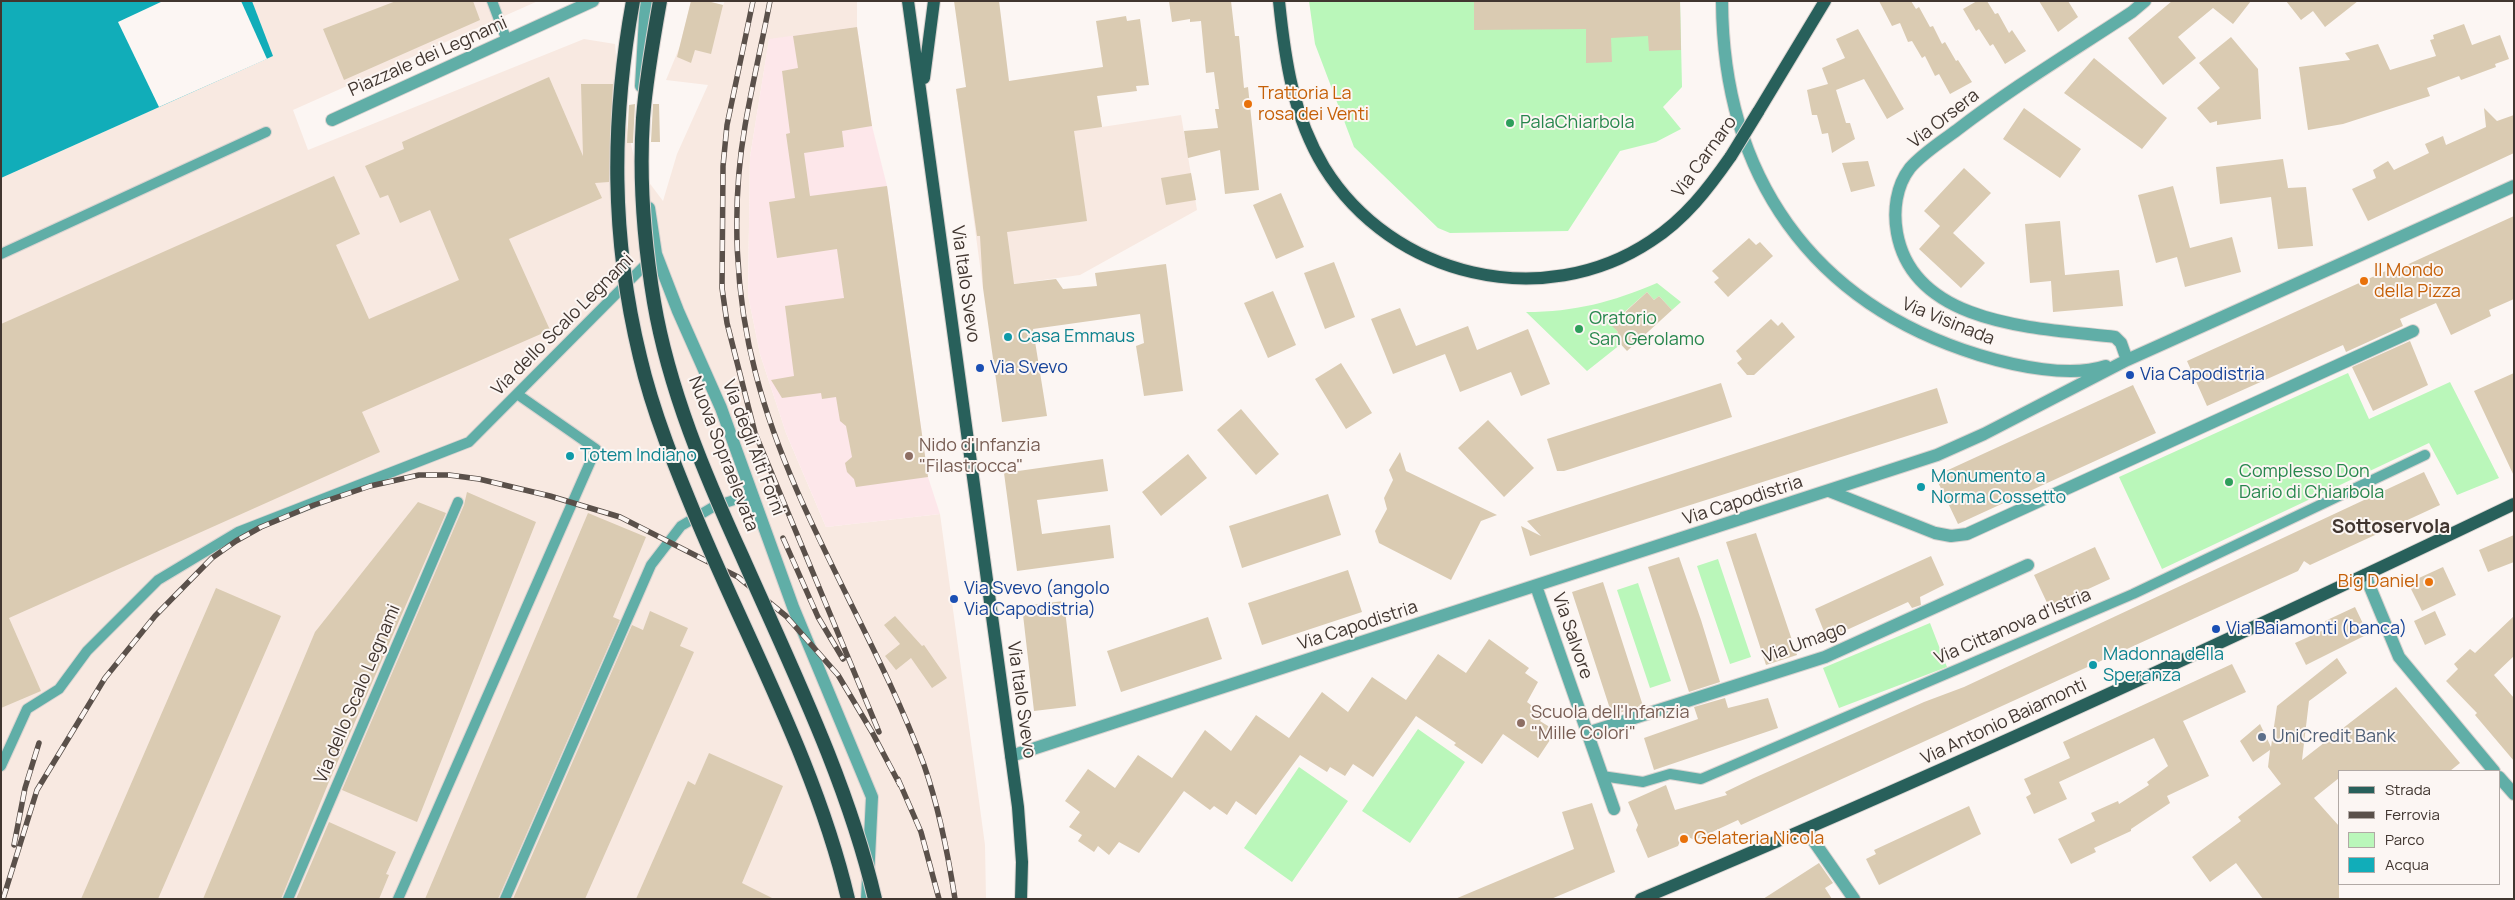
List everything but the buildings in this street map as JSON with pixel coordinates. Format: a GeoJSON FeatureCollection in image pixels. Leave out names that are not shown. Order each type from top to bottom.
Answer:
{"type":"FeatureCollection","features":[{"type":"Feature","properties":{"kind":"highway"},"geometry":{"type":"LineString","coordinates":[[633,1],[623,54],[617,120],[616,208],[629,307],[640,359],[664,434],[698,521],[788,726],[821,807],[848,899]]}},
{"type":"Feature","properties":{"kind":"highway","name":"Nuova Sopraelevata"},"geometry":{"type":"LineString","coordinates":[[660,1],[643,118],[642,207],[654,303],[662,338],[688,426],[714,494],[820,733],[845,798],[875,899]]}},
{"type":"Feature","properties":{"kind":"main road","name":"Via Italo Svevo"},"geometry":{"type":"LineString","coordinates":[[908,1],[1011,756],[1020,844],[1021,899]]}},
{"type":"Feature","properties":{"kind":"main road"},"geometry":{"type":"LineString","coordinates":[[922,93],[934,1]]}},
{"type":"Feature","properties":{"kind":"main road","name":"Via Carnaro"},"geometry":{"type":"LineString","coordinates":[[1279,1],[1291,88],[1305,128],[1325,167],[1359,210],[1382,232],[1408,249],[1439,264],[1473,274],[1530,278],[1570,274],[1602,265],[1650,242],[1675,224],[1704,194],[1731,156],[1825,1]]}},
{"type":"Feature","properties":{"kind":"main road","name":"Via Antonio Baiamonti"},"geometry":{"type":"LineString","coordinates":[[1641,899],[1806,830],[2365,575],[2514,504]]}},
{"type":"Feature","properties":{"kind":"street","name":"Piazzale dei Legnami"},"geometry":{"type":"LineString","coordinates":[[332,120],[593,1]]}},
{"type":"Feature","properties":{"kind":"street","name":"Via degli Alti Forni"},"geometry":{"type":"LineString","coordinates":[[646,1],[640,121],[642,172],[656,254],[678,311],[721,408],[793,607],[872,797],[867,899]]}},
{"type":"Feature","properties":{"kind":"street","name":"Via Visinada"},"geometry":{"type":"LineString","coordinates":[[1722,1],[1726,70],[1731,95],[1756,169],[1783,218],[1806,248],[1858,298],[1912,330],[1953,347],[1995,360],[2034,368],[2073,371],[2101,368],[2127,360]]}},
{"type":"Feature","properties":{"kind":"street","name":"Via Orsera"},"geometry":{"type":"LineString","coordinates":[[2127,360],[2121,343],[2115,337],[2054,331],[2006,322],[1958,307],[1936,295],[1907,262],[1899,243],[1895,208],[1898,193],[1910,169],[1926,153],[2000,96],[2118,21],[2145,1]]}},
{"type":"Feature","properties":{"kind":"street","name":"Via Capodistria"},"geometry":{"type":"LineString","coordinates":[[1011,756],[1937,455],[1984,434],[2127,360],[2514,186]]}},
{"type":"Feature","properties":{"kind":"street"},"geometry":{"type":"LineString","coordinates":[[1829,491],[1935,532],[1951,536],[1967,534],[2413,332]]}},
{"type":"Feature","properties":{"kind":"street","name":"Via Umago"},"geometry":{"type":"LineString","coordinates":[[1587,733],[1825,658],[2028,566]]}},
{"type":"Feature","properties":{"kind":"street"},"geometry":{"type":"LineString","coordinates":[[2365,575],[2400,657],[2493,770]]}},
{"type":"Feature","properties":{"kind":"street","name":"Via Salvore"},"geometry":{"type":"LineString","coordinates":[[1536,586],[1614,810]]}},
{"type":"Feature","properties":{"kind":"street"},"geometry":{"type":"LineString","coordinates":[[2500,778],[2514,794]]}},
{"type":"Feature","properties":{"kind":"street"},"geometry":{"type":"LineString","coordinates":[[1806,830],[1854,899]]}},
{"type":"Feature","properties":{"kind":"lane"},"geometry":{"type":"LineString","coordinates":[[492,1],[507,41]]}},
{"type":"Feature","properties":{"kind":"lane"},"geometry":{"type":"LineString","coordinates":[[1,254],[266,132]]}},
{"type":"Feature","properties":{"kind":"lane","name":"Via dello Scalo Legnami"},"geometry":{"type":"LineString","coordinates":[[1,766],[27,709],[59,689],[87,651],[158,580],[238,532],[469,442],[656,254]]}},
{"type":"Feature","properties":{"kind":"lane"},"geometry":{"type":"LineString","coordinates":[[398,899],[596,450],[517,394]]}},
{"type":"Feature","properties":{"kind":"lane","name":"Via Cittanova d'Istria"},"geometry":{"type":"LineString","coordinates":[[1602,776],[1643,782],[1670,774],[1701,779],[2133,594],[2425,455]]}},
{"type":"Feature","properties":{"kind":"lane"},"geometry":{"type":"LineString","coordinates":[[505,899],[651,566],[681,526],[713,507],[752,494]]}},
{"type":"Feature","properties":{"kind":"lane","name":"Via dello Scalo Legnami"},"geometry":{"type":"LineString","coordinates":[[288,899],[458,502]]}},
{"type":"Feature","properties":{"kind":"shaded area"},"geometry":{"type":"Polygon","coordinates":[[[252,1],[538,1],[293,110],[308,150],[584,39],[615,44],[620,99],[636,165],[663,201],[677,154],[708,85],[666,80],[680,46],[691,1],[707,1],[723,5],[725,1],[857,1],[857,27],[769,40],[750,157],[748,295],[760,354],[786,433],[826,527],[940,514],[985,845],[986,899],[1,899],[1,178],[272,56],[252,1]]]}},
{"type":"Feature","properties":{"kind":"shaded area"},"geometry":{"type":"Polygon","coordinates":[[[857,27],[872,126],[887,186],[928,477],[940,514],[826,527],[786,433],[760,354],[748,295],[750,157],[769,39],[857,27]]]}},
{"type":"Feature","properties":{"kind":"shaded area"},"geometry":{"type":"Polygon","coordinates":[[[1093,69],[1102,127],[1181,115],[1197,210],[1080,275],[983,288],[956,89],[1093,69]]]}},
{"type":"Feature","properties":{"kind":"green space","name":"PalaChiarbola"},"geometry":{"type":"Polygon","coordinates":[[[1309,1],[1680,1],[1682,87],[1663,107],[1681,129],[1656,142],[1620,151],[1568,231],[1450,233],[1438,228],[1354,147],[1315,44],[1309,1]]]}},
{"type":"Feature","properties":{"kind":"green space","name":"Oratorio San Gerolamo"},"geometry":{"type":"Polygon","coordinates":[[[1657,283],[1681,302],[1672,310],[1659,296],[1654,300],[1647,292],[1611,324],[1618,332],[1614,337],[1621,344],[1587,371],[1526,312],[1544,312],[1593,305],[1624,296],[1657,283]]]}},
{"type":"Feature","properties":{"kind":"green space","name":"Complesso Don Dario di Chiarbola"},"geometry":{"type":"Polygon","coordinates":[[[2348,373],[2369,419],[2450,382],[2499,478],[2457,495],[2429,443],[2162,569],[2119,477],[2348,373]]]}},
{"type":"Feature","properties":{"kind":"green space"},"geometry":{"type":"Polygon","coordinates":[[[1718,559],[1751,657],[1730,664],[1697,566],[1718,559]]]}},
{"type":"Feature","properties":{"kind":"green space"},"geometry":{"type":"Polygon","coordinates":[[[1638,583],[1671,681],[1650,688],[1617,590],[1638,583]]]}},
{"type":"Feature","properties":{"kind":"green space"},"geometry":{"type":"Polygon","coordinates":[[[1930,623],[1947,667],[1839,708],[1823,668],[1930,623]]]}},
{"type":"Feature","properties":{"kind":"green space"},"geometry":{"type":"Polygon","coordinates":[[[1418,729],[1465,762],[1410,843],[1362,811],[1418,729]]]}},
{"type":"Feature","properties":{"kind":"green space"},"geometry":{"type":"Polygon","coordinates":[[[1299,767],[1348,801],[1292,882],[1244,848],[1299,767]]]}},
{"type":"Feature","properties":{"kind":"water"},"geometry":{"type":"Polygon","coordinates":[[[1,1],[252,1],[273,56],[1,178],[1,1]]]}},
{"type":"Feature","properties":{"kind":"pier"},"geometry":{"type":"Polygon","coordinates":[[[163,1],[241,1],[267,59],[159,107],[118,22],[163,1]]]}},
{"type":"Feature","properties":{"kind":"railway"},"geometry":{"type":"LineString","coordinates":[[753,1],[727,125],[723,166],[722,288],[727,323],[755,433],[879,732]]}},
{"type":"Feature","properties":{"kind":"railway"},"geometry":{"type":"LineString","coordinates":[[770,1],[745,126],[738,188],[737,251],[743,314],[749,345],[772,426],[791,475],[812,524],[882,667],[924,765],[942,831],[955,899]]}},
{"type":"Feature","properties":{"kind":"railway"},"geometry":{"type":"LineString","coordinates":[[3,899],[37,790],[105,678],[155,616],[212,558],[236,541],[261,527],[314,505],[370,486],[419,475],[449,475],[479,479],[550,496],[620,517],[738,577],[786,616],[838,675],[872,732],[900,785]]}},
{"type":"Feature","properties":{"kind":"railway"},"geometry":{"type":"LineString","coordinates":[[783,538],[818,617],[843,659]]}},
{"type":"Feature","properties":{"kind":"railway"},"geometry":{"type":"LineString","coordinates":[[14,845],[25,788],[39,743]]}},
{"type":"Feature","properties":{"kind":"railway"},"geometry":{"type":"LineString","coordinates":[[898,779],[921,832],[939,899]]}},
{"type":"Feature","properties":{"kind":"place","name":"Trattoria La rosa dei Venti"},"geometry":{"type":"Point","coordinates":[1248,104]}},
{"type":"Feature","properties":{"kind":"place","name":"PalaChiarbola"},"geometry":{"type":"Point","coordinates":[1510,123]}},
{"type":"Feature","properties":{"kind":"place","name":"Il Mondo della Pizza"},"geometry":{"type":"Point","coordinates":[2364,281]}},
{"type":"Feature","properties":{"kind":"place","name":"Oratorio San Gerolamo"},"geometry":{"type":"Point","coordinates":[1579,329]}},
{"type":"Feature","properties":{"kind":"place","name":"Casa Emmaus"},"geometry":{"type":"Point","coordinates":[1008,337]}},
{"type":"Feature","properties":{"kind":"place","name":"Via Svevo"},"geometry":{"type":"Point","coordinates":[980,368]}},
{"type":"Feature","properties":{"kind":"place","name":"Via Capodistria"},"geometry":{"type":"Point","coordinates":[2130,375]}},
{"type":"Feature","properties":{"kind":"place","name":"Totem Indiano"},"geometry":{"type":"Point","coordinates":[570,456]}},
{"type":"Feature","properties":{"kind":"place","name":"Nido d'Infanzia \"Filastrocca\""},"geometry":{"type":"Point","coordinates":[909,456]}},
{"type":"Feature","properties":{"kind":"place","name":"Complesso Don Dario di Chiarbola"},"geometry":{"type":"Point","coordinates":[2229,482]}},
{"type":"Feature","properties":{"kind":"place","name":"Monumento a Norma Cossetto"},"geometry":{"type":"Point","coordinates":[1921,487]}},
{"type":"Feature","properties":{"kind":"place","name":"Big Daniel"},"geometry":{"type":"Point","coordinates":[2429,582]}},
{"type":"Feature","properties":{"kind":"place","name":"Via Svevo (angolo Via Capodistria)"},"geometry":{"type":"Point","coordinates":[954,599]}},
{"type":"Feature","properties":{"kind":"place","name":"Via Baiamonti (banca)"},"geometry":{"type":"Point","coordinates":[2216,629]}},
{"type":"Feature","properties":{"kind":"place","name":"Madonna della Speranza"},"geometry":{"type":"Point","coordinates":[2093,665]}},
{"type":"Feature","properties":{"kind":"place","name":"Scuola dell'Infanzia \"Mille Colori\""},"geometry":{"type":"Point","coordinates":[1521,723]}},
{"type":"Feature","properties":{"kind":"place","name":"UniCredit Bank"},"geometry":{"type":"Point","coordinates":[2262,737]}},
{"type":"Feature","properties":{"kind":"place","name":"Gelateria Nicola"},"geometry":{"type":"Point","coordinates":[1684,839]}},
{"type":"Feature","properties":{"kind":"district","name":"Sottoservola"},"geometry":{"type":"Point","coordinates":[2391,528]}}]}
